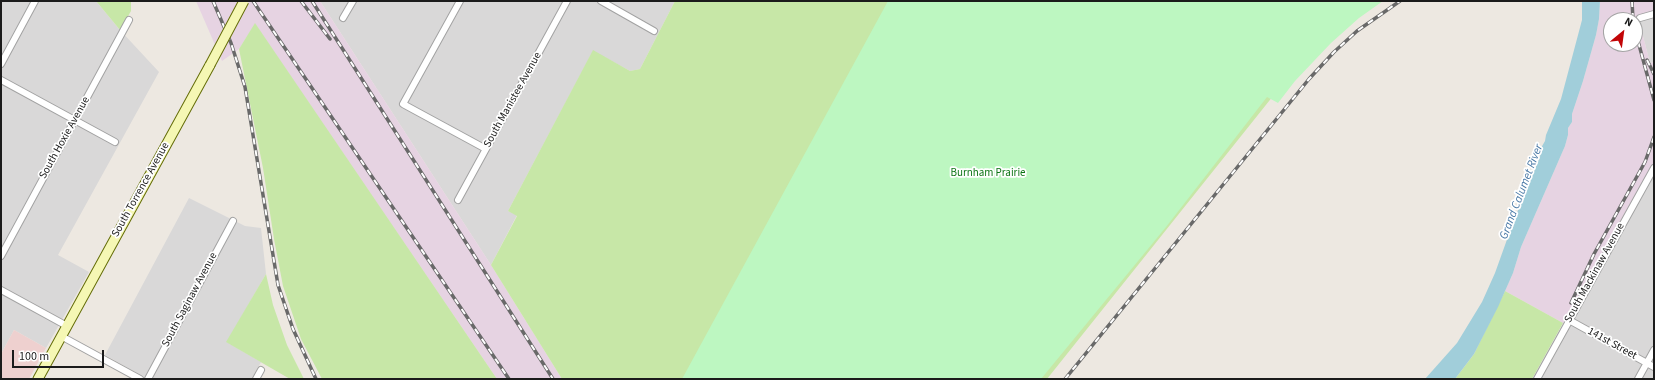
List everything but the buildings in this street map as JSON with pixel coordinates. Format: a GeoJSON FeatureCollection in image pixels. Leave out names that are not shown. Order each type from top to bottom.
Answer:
{"type":"FeatureCollection","features":[{"type":"Feature","properties":{"kind":"main road","name":"South Torrence Avenue"},"geometry":{"type":"LineString","coordinates":[[38,379],[244,1]]}},
{"type":"Feature","properties":{"kind":"street"},"geometry":{"type":"LineString","coordinates":[[1,64],[35,1]]}},
{"type":"Feature","properties":{"kind":"street"},"geometry":{"type":"LineString","coordinates":[[343,18],[353,1]]}},
{"type":"Feature","properties":{"kind":"street"},"geometry":{"type":"LineString","coordinates":[[460,1],[403,104],[486,149]]}},
{"type":"Feature","properties":{"kind":"street","name":"South Manistee Avenue"},"geometry":{"type":"LineString","coordinates":[[458,200],[567,1]]}},
{"type":"Feature","properties":{"kind":"street"},"geometry":{"type":"LineString","coordinates":[[601,1],[654,30]]}},
{"type":"Feature","properties":{"kind":"street"},"geometry":{"type":"LineString","coordinates":[[1643,17],[1654,14]]}},
{"type":"Feature","properties":{"kind":"street","name":"South Hoxie Avenue"},"geometry":{"type":"LineString","coordinates":[[1,256],[129,20]]}},
{"type":"Feature","properties":{"kind":"street"},"geometry":{"type":"LineString","coordinates":[[1,80],[115,142]]}},
{"type":"Feature","properties":{"kind":"street","name":"South Mackinaw Avenue"},"geometry":{"type":"LineString","coordinates":[[1537,379],[1654,168]]}},
{"type":"Feature","properties":{"kind":"street","name":"South Saginaw Avenue"},"geometry":{"type":"LineString","coordinates":[[148,379],[233,221]]}},
{"type":"Feature","properties":{"kind":"street"},"geometry":{"type":"LineString","coordinates":[[1,290],[67,326]]}},
{"type":"Feature","properties":{"kind":"street","name":"141st Street"},"geometry":{"type":"LineString","coordinates":[[1569,320],[1654,367]]}},
{"type":"Feature","properties":{"kind":"street"},"geometry":{"type":"LineString","coordinates":[[61,336],[140,379]]}},
{"type":"Feature","properties":{"kind":"street"},"geometry":{"type":"LineString","coordinates":[[1638,379],[1654,350]]}},
{"type":"Feature","properties":{"kind":"street"},"geometry":{"type":"LineString","coordinates":[[256,379],[261,370]]}},
{"type":"Feature","properties":{"kind":"shaded area"},"geometry":{"type":"Polygon","coordinates":[[[1,1],[96,1],[120,30],[159,72],[58,255],[89,272],[46,348],[14,330],[1,354],[1,1]]]}},
{"type":"Feature","properties":{"kind":"shaded area"},"geometry":{"type":"Polygon","coordinates":[[[196,1],[320,1],[491,265],[562,379],[497,379],[255,24],[239,49],[222,61],[196,1]]]}},
{"type":"Feature","properties":{"kind":"shaded area"},"geometry":{"type":"Polygon","coordinates":[[[320,1],[675,1],[640,69],[630,71],[593,51],[508,211],[517,215],[491,265],[320,1]]]}},
{"type":"Feature","properties":{"kind":"shaded area"},"geometry":{"type":"Polygon","coordinates":[[[1600,1],[1654,1],[1654,13],[1643,16],[1643,12],[1603,12],[1603,52],[1643,52],[1643,36],[1650,63],[1654,62],[1654,166],[1576,307],[1573,306],[1563,323],[1505,291],[1513,273],[1521,247],[1565,146],[1568,128],[1572,122],[1572,114],[1596,35],[1600,1]]]}},
{"type":"Feature","properties":{"kind":"shaded area"},"geometry":{"type":"Polygon","coordinates":[[[1654,13],[1654,62],[1650,63],[1643,36],[1643,16],[1654,13]]]}},
{"type":"Feature","properties":{"kind":"shaded area"},"geometry":{"type":"Polygon","coordinates":[[[1654,166],[1654,379],[1532,379],[1573,306],[1575,307],[1654,166]]]}},
{"type":"Feature","properties":{"kind":"shaded area"},"geometry":{"type":"Polygon","coordinates":[[[189,198],[245,226],[261,228],[266,274],[227,342],[261,362],[252,379],[147,379],[105,355],[189,198]]]}},
{"type":"Feature","properties":{"kind":"shaded area"},"geometry":{"type":"Polygon","coordinates":[[[14,330],[46,348],[29,379],[1,379],[1,354],[14,330]]]}},
{"type":"Feature","properties":{"kind":"green space"},"geometry":{"type":"Polygon","coordinates":[[[96,1],[131,1],[131,11],[120,30],[96,1]]]}},
{"type":"Feature","properties":{"kind":"green space","name":"Burnham Prairie"},"geometry":{"type":"Polygon","coordinates":[[[675,1],[1364,1],[1309,51],[1047,379],[562,379],[491,265],[517,216],[508,211],[593,50],[630,71],[640,69],[675,1]]]}},
{"type":"Feature","properties":{"kind":"green space","name":"Burnham Prairie"},"geometry":{"type":"Polygon","coordinates":[[[888,1],[1383,1],[1359,18],[1331,43],[1295,81],[1278,103],[1267,97],[1166,227],[1041,379],[682,379],[888,1]]]}},
{"type":"Feature","properties":{"kind":"green space"},"geometry":{"type":"Polygon","coordinates":[[[255,23],[497,379],[322,379],[301,339],[283,286],[274,239],[263,168],[239,49],[255,23]]]}},
{"type":"Feature","properties":{"kind":"green space"},"geometry":{"type":"Polygon","coordinates":[[[266,274],[273,305],[287,345],[304,379],[290,379],[226,342],[266,274]]]}},
{"type":"Feature","properties":{"kind":"green space"},"geometry":{"type":"Polygon","coordinates":[[[1505,291],[1563,323],[1532,379],[1455,379],[1474,354],[1505,291]]]}},
{"type":"Feature","properties":{"kind":"water"},"geometry":{"type":"Polygon","coordinates":[[[1582,1],[1600,1],[1596,35],[1572,114],[1572,122],[1568,128],[1565,146],[1521,247],[1513,273],[1498,307],[1474,354],[1455,379],[1425,379],[1457,343],[1482,302],[1495,273],[1514,220],[1540,157],[1541,148],[1561,99],[1582,20],[1582,1]]]}},
{"type":"Feature","properties":{"kind":"railway"},"geometry":{"type":"LineString","coordinates":[[213,1],[231,43],[245,87],[278,285],[293,329],[316,379]]}},
{"type":"Feature","properties":{"kind":"railway"},"geometry":{"type":"LineString","coordinates":[[253,1],[509,379]]}},
{"type":"Feature","properties":{"kind":"railway"},"geometry":{"type":"LineString","coordinates":[[301,1],[330,39]]}},
{"type":"Feature","properties":{"kind":"railway"},"geometry":{"type":"LineString","coordinates":[[312,1],[553,379]]}},
{"type":"Feature","properties":{"kind":"railway"},"geometry":{"type":"LineString","coordinates":[[1065,379],[1309,79],[1334,52],[1357,31],[1400,1]]}},
{"type":"Feature","properties":{"kind":"railway"},"geometry":{"type":"LineString","coordinates":[[1632,1],[1633,12]]}},
{"type":"Feature","properties":{"kind":"railway"},"geometry":{"type":"LineString","coordinates":[[1641,52],[1654,100]]}},
{"type":"Feature","properties":{"kind":"railway"},"geometry":{"type":"LineString","coordinates":[[1647,60],[1654,74]]}},
{"type":"Feature","properties":{"kind":"railway"},"geometry":{"type":"LineString","coordinates":[[1571,303],[1594,254],[1645,162],[1654,137]]}},
{"type":"Feature","properties":{"kind":"water label","name":"Grand Calumet River"},"geometry":{"type":"Point","coordinates":[1522,192]}}]}
